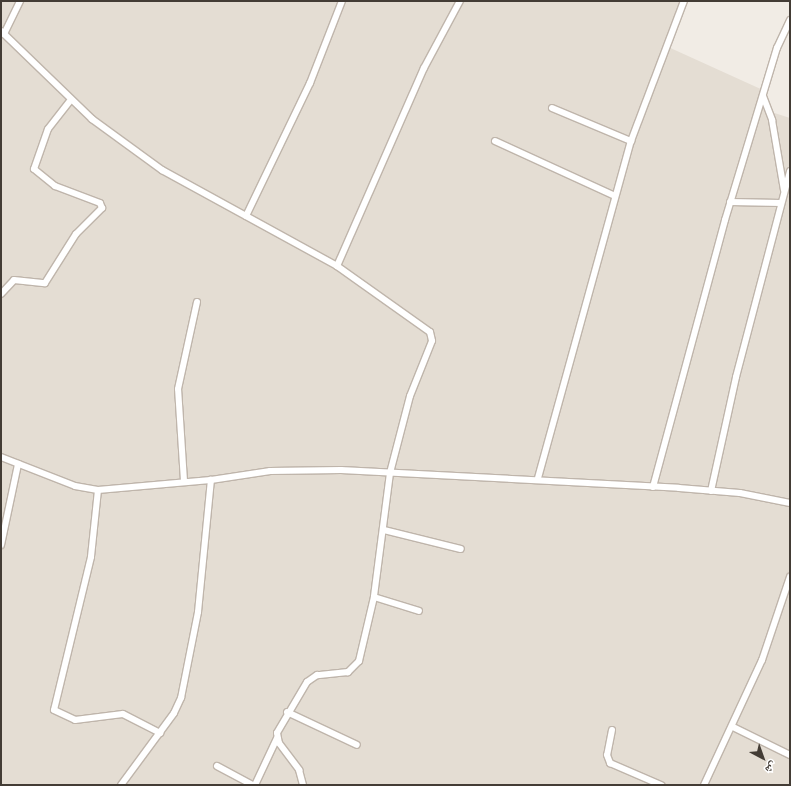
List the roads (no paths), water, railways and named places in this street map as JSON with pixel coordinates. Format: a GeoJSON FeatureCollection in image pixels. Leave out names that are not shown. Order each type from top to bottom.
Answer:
{"type":"FeatureCollection","features":[{"type":"Feature","properties":{"kind":"street"},"geometry":{"type":"LineString","coordinates":[[20,1],[3,32],[71,100],[162,170],[337,266],[425,326],[432,337],[410,396],[390,473],[384,530],[374,597],[367,636],[356,666],[348,672],[312,677],[287,712],[277,738],[254,785],[217,766]]}},
{"type":"Feature","properties":{"kind":"street"},"geometry":{"type":"LineString","coordinates":[[246,216],[310,83],[342,1]]}},
{"type":"Feature","properties":{"kind":"street"},"geometry":{"type":"LineString","coordinates":[[337,266],[424,68],[460,1]]}},
{"type":"Feature","properties":{"kind":"street"},"geometry":{"type":"LineString","coordinates":[[538,478],[631,141],[682,1]]}},
{"type":"Feature","properties":{"kind":"street"},"geometry":{"type":"LineString","coordinates":[[653,487],[730,202],[762,96],[790,20]]}},
{"type":"Feature","properties":{"kind":"street"},"geometry":{"type":"LineString","coordinates":[[762,96],[772,120],[784,192]]}},
{"type":"Feature","properties":{"kind":"street"},"geometry":{"type":"LineString","coordinates":[[1,294],[14,280],[45,283],[76,234],[102,208],[100,204],[55,186],[34,169],[48,129],[71,100]]}},
{"type":"Feature","properties":{"kind":"street"},"geometry":{"type":"LineString","coordinates":[[552,108],[631,141]]}},
{"type":"Feature","properties":{"kind":"street"},"geometry":{"type":"LineString","coordinates":[[495,141],[615,196]]}},
{"type":"Feature","properties":{"kind":"street"},"geometry":{"type":"LineString","coordinates":[[711,491],[736,377],[790,171]]}},
{"type":"Feature","properties":{"kind":"street"},"geometry":{"type":"LineString","coordinates":[[730,202],[781,203]]}},
{"type":"Feature","properties":{"kind":"street"},"geometry":{"type":"LineString","coordinates":[[184,481],[178,389],[197,302]]}},
{"type":"Feature","properties":{"kind":"street"},"geometry":{"type":"LineString","coordinates":[[1,457],[75,486],[98,490],[184,481],[212,480],[294,469],[538,478],[711,491],[790,503]]}},
{"type":"Feature","properties":{"kind":"street"},"geometry":{"type":"LineString","coordinates":[[1,545],[18,464]]}},
{"type":"Feature","properties":{"kind":"street"},"geometry":{"type":"LineString","coordinates":[[121,785],[160,733],[179,704],[187,673],[207,548],[212,480]]}},
{"type":"Feature","properties":{"kind":"street"},"geometry":{"type":"LineString","coordinates":[[98,490],[91,556],[54,710],[75,720],[123,714],[160,733]]}},
{"type":"Feature","properties":{"kind":"street"},"geometry":{"type":"LineString","coordinates":[[384,530],[461,549]]}},
{"type":"Feature","properties":{"kind":"street"},"geometry":{"type":"LineString","coordinates":[[704,785],[733,727],[762,660],[790,577]]}},
{"type":"Feature","properties":{"kind":"street"},"geometry":{"type":"LineString","coordinates":[[374,597],[419,610]]}},
{"type":"Feature","properties":{"kind":"street"},"geometry":{"type":"LineString","coordinates":[[287,712],[357,745]]}},
{"type":"Feature","properties":{"kind":"street"},"geometry":{"type":"LineString","coordinates":[[733,727],[790,755]]}},
{"type":"Feature","properties":{"kind":"street"},"geometry":{"type":"LineString","coordinates":[[612,730],[606,755],[610,763],[661,785]]}},
{"type":"Feature","properties":{"kind":"street"},"geometry":{"type":"LineString","coordinates":[[277,738],[299,770],[303,785]]}}]}
